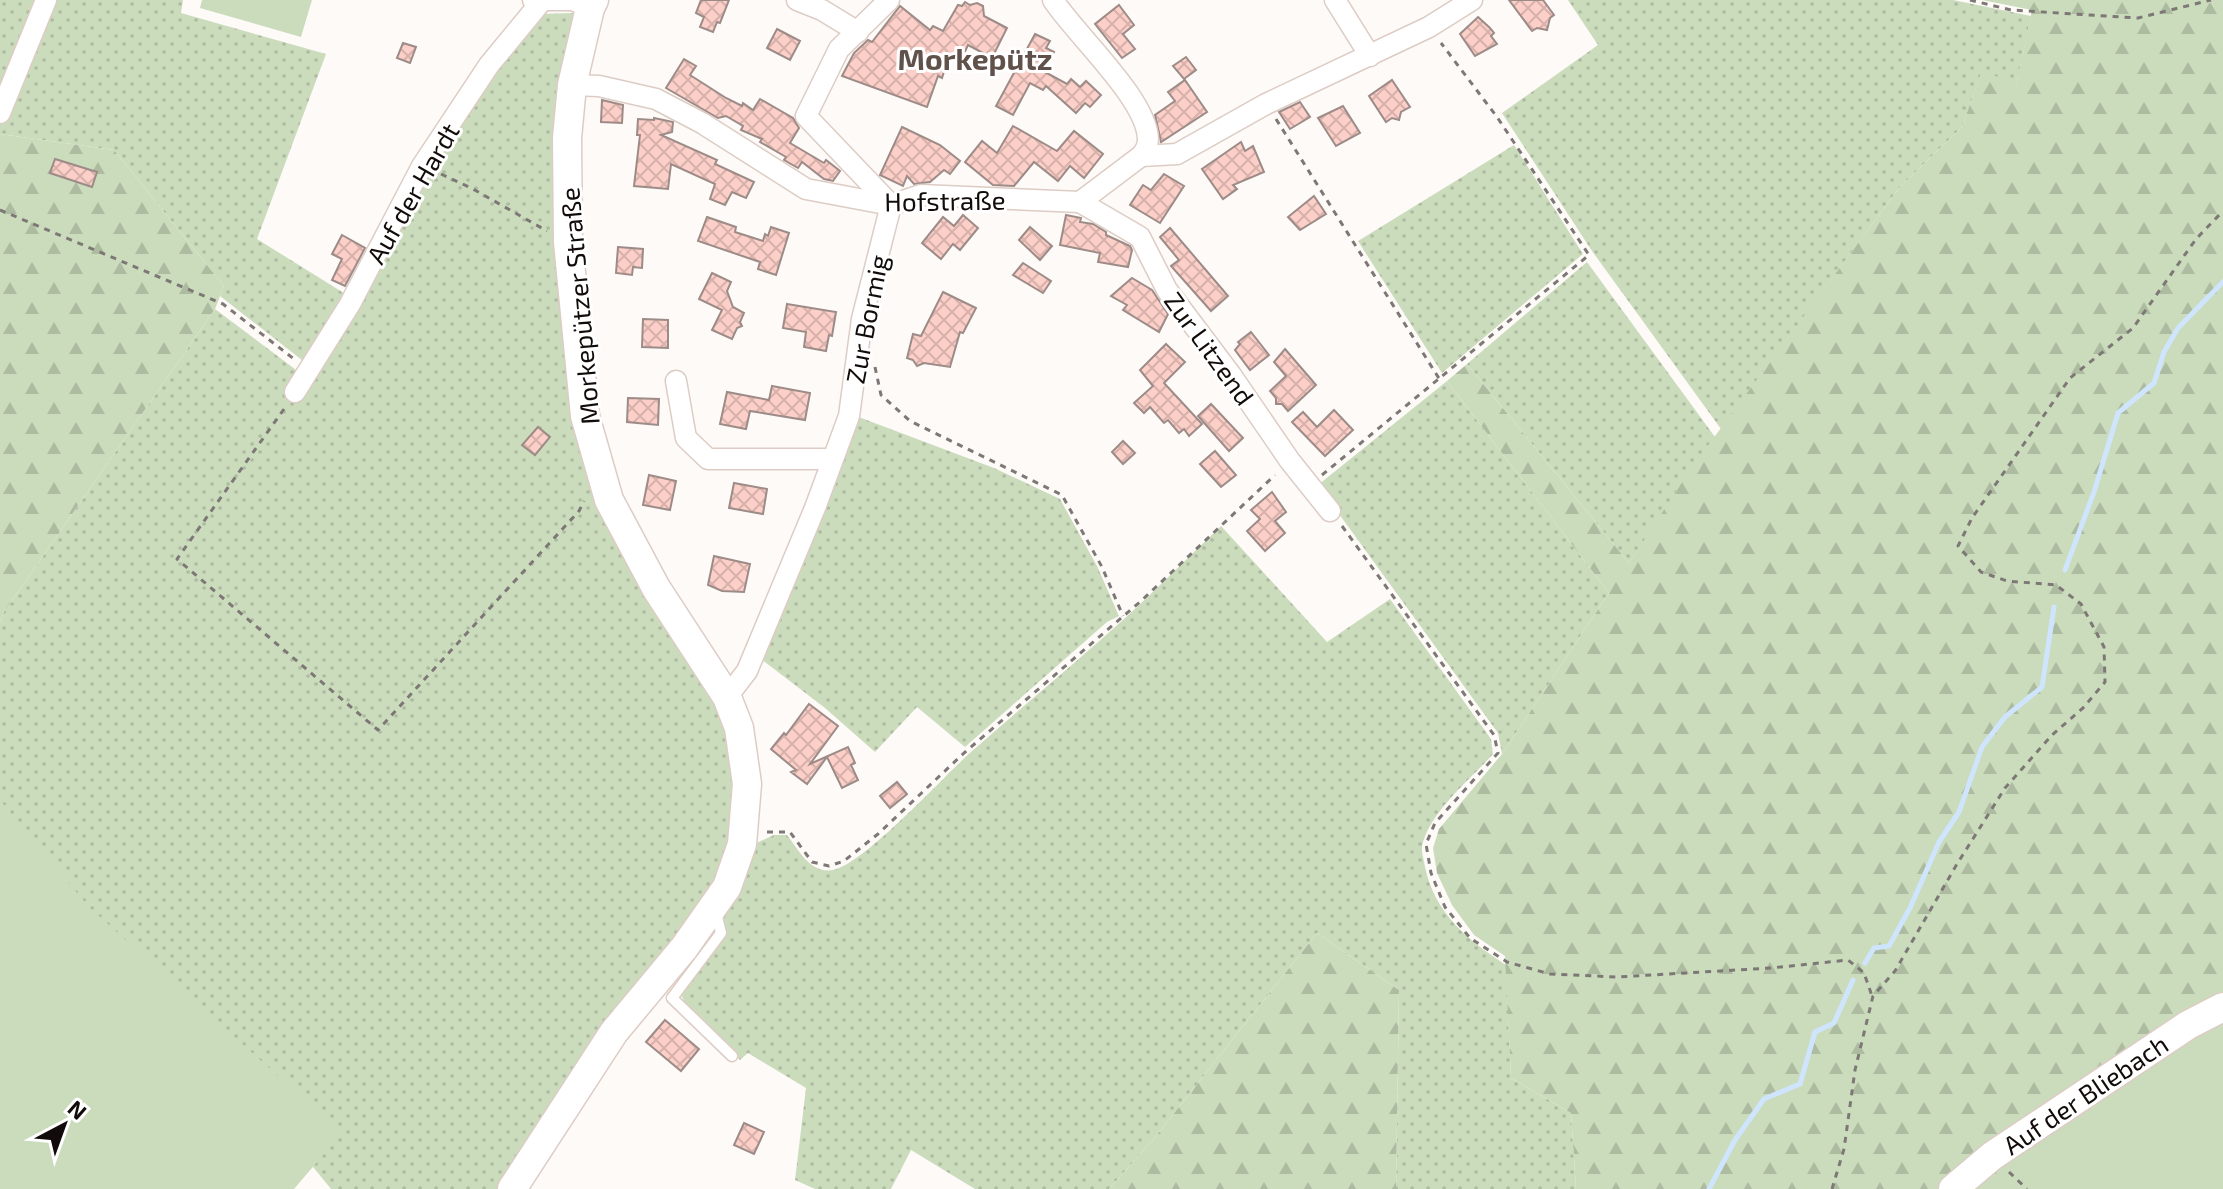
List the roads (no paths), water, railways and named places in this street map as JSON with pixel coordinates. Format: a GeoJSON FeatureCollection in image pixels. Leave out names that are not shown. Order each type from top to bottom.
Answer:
{"type":"FeatureCollection","features":[{"type":"Feature","properties":{"kind":"street"},"geometry":{"type":"LineString","coordinates":[[0,113],[46,0]]}},
{"type":"Feature","properties":{"kind":"street","name":"Auf der Hardt"},"geometry":{"type":"LineString","coordinates":[[295,392],[350,304],[422,166],[489,65],[537,1],[573,0],[592,4]]}},
{"type":"Feature","properties":{"kind":"street"},"geometry":{"type":"LineString","coordinates":[[797,0],[822,10],[858,32]]}},
{"type":"Feature","properties":{"kind":"street"},"geometry":{"type":"LineString","coordinates":[[889,0],[839,49],[806,116],[891,205]]}},
{"type":"Feature","properties":{"kind":"street"},"geometry":{"type":"LineString","coordinates":[[1053,0],[1140,112],[1148,136],[1147,147],[1141,156],[1080,202]]}},
{"type":"Feature","properties":{"kind":"street"},"geometry":{"type":"LineString","coordinates":[[1335,0],[1370,56]]}},
{"type":"Feature","properties":{"kind":"street"},"geometry":{"type":"LineString","coordinates":[[1141,156],[1177,154],[1266,104],[1429,27],[1472,0]]}},
{"type":"Feature","properties":{"kind":"street","name":"Morkepützer Straße"},"geometry":{"type":"LineString","coordinates":[[516,1188],[614,1032],[684,948],[727,887],[742,844],[747,784],[739,728],[727,697],[656,588],[609,500],[585,416],[568,242],[567,138],[572,85],[592,4]]}},
{"type":"Feature","properties":{"kind":"street","name":"Hofstraße"},"geometry":{"type":"LineString","coordinates":[[572,85],[599,86],[656,99],[702,123],[806,189],[891,205],[921,195],[1080,202]]}},
{"type":"Feature","properties":{"kind":"street","name":"Zur Litzend"},"geometry":{"type":"LineString","coordinates":[[1080,202],[1140,237],[1167,290],[1290,461],[1330,511]]}},
{"type":"Feature","properties":{"kind":"street","name":"Zur Bormig"},"geometry":{"type":"LineString","coordinates":[[727,697],[747,671],[815,508],[849,416],[862,319],[891,205]]}},
{"type":"Feature","properties":{"kind":"street"},"geometry":{"type":"LineString","coordinates":[[676,381],[686,438],[708,459],[831,459]]}},
{"type":"Feature","properties":{"kind":"street","name":"Auf der Bliebach"},"geometry":{"type":"LineString","coordinates":[[1953,1189],[1992,1156],[2188,1025],[2223,1007]]}},
{"type":"Feature","properties":{"kind":"lane","name":"Morkepützer Straße"},"geometry":{"type":"LineString","coordinates":[[714,907],[721,933],[672,998],[732,1056]]}},
{"type":"Feature","properties":{"kind":"waterway"},"geometry":{"type":"LineString","coordinates":[[2065,570],[2094,492],[2118,413],[2154,383],[2164,352],[2178,328],[2223,282]]}},
{"type":"Feature","properties":{"kind":"waterway"},"geometry":{"type":"LineString","coordinates":[[1865,963],[1874,948],[1889,946],[1910,908],[1939,842],[1959,812],[1982,747],[2005,717],[2042,687],[2054,607]]}},
{"type":"Feature","properties":{"kind":"waterway"},"geometry":{"type":"LineString","coordinates":[[1709,1189],[1735,1140],[1764,1099],[1800,1084],[1815,1032],[1834,1023],[1853,980]]}},
{"type":"Feature","properties":{"kind":"district","name":"Morkepütz"},"geometry":{"type":"Point","coordinates":[975,58]}}]}
